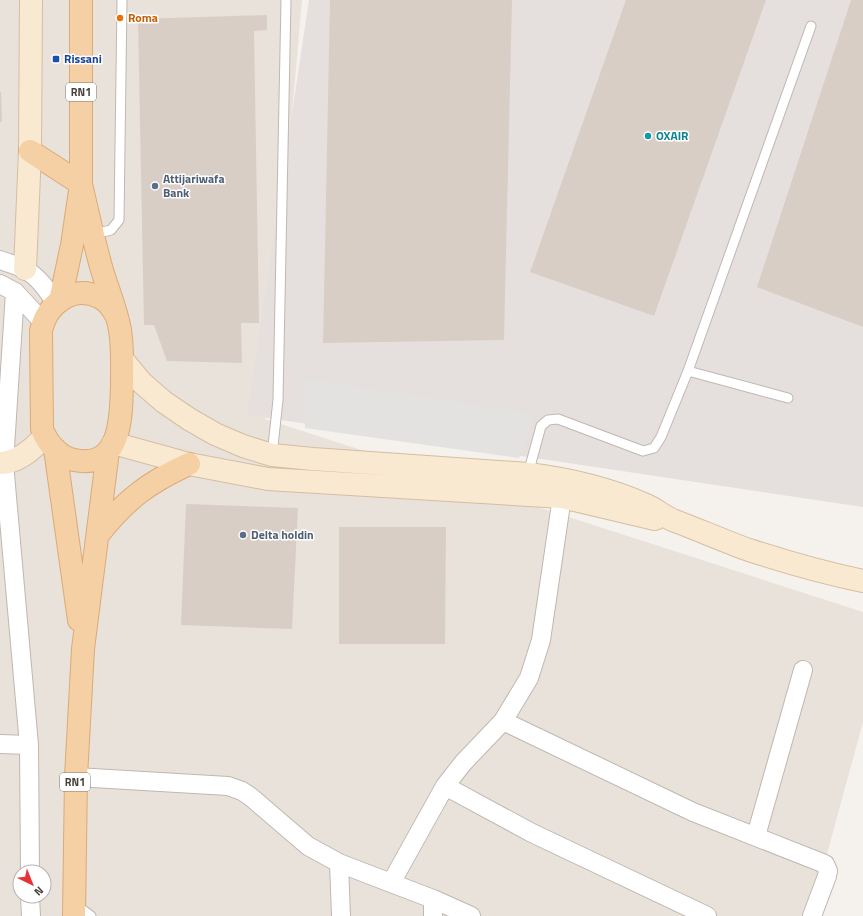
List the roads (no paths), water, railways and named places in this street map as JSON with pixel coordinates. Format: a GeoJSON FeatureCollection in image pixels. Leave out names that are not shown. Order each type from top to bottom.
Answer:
{"type":"FeatureCollection","features":[{"type":"Feature","properties":{"kind":"main road","name":"RN1"},"geometry":{"type":"LineString","coordinates":[[58,302],[72,245],[81,184],[81,0]]}},
{"type":"Feature","properties":{"kind":"main road"},"geometry":{"type":"LineString","coordinates":[[30,151],[81,184]]}},
{"type":"Feature","properties":{"kind":"main road","name":"RN1"},"geometry":{"type":"LineString","coordinates":[[80,912],[76,777],[83,649],[110,447],[118,433],[121,419],[122,359],[120,331],[117,317],[100,263],[81,184]]}},
{"type":"Feature","properties":{"kind":"main road","name":"RN1"},"geometry":{"type":"LineString","coordinates":[[83,649],[50,443],[41,422],[41,331],[47,314],[58,302],[72,294],[86,293],[99,297],[110,306],[117,317]]}},
{"type":"Feature","properties":{"kind":"main road"},"geometry":{"type":"LineString","coordinates":[[50,443],[67,457],[81,461],[100,457],[110,447]]}},
{"type":"Feature","properties":{"kind":"main road"},"geometry":{"type":"LineString","coordinates":[[98,535],[112,516],[129,500],[147,486],[167,474],[189,464]]}},
{"type":"Feature","properties":{"kind":"street"},"geometry":{"type":"LineString","coordinates":[[25,269],[30,151],[31,0]]}},
{"type":"Feature","properties":{"kind":"street"},"geometry":{"type":"LineString","coordinates":[[0,260],[25,269],[42,284],[58,302]]}},
{"type":"Feature","properties":{"kind":"street"},"geometry":{"type":"LineString","coordinates":[[7,288],[43,322]]}},
{"type":"Feature","properties":{"kind":"street"},"geometry":{"type":"LineString","coordinates":[[7,288],[2,463],[29,745],[30,864]]}},
{"type":"Feature","properties":{"kind":"street"},"geometry":{"type":"LineString","coordinates":[[122,359],[141,382],[164,402],[189,419],[215,434],[243,446],[272,455],[528,474],[562,478],[598,487],[648,506],[672,520],[747,549],[825,573],[863,581]]}},
{"type":"Feature","properties":{"kind":"street"},"geometry":{"type":"LineString","coordinates":[[2,463],[18,459],[28,452],[50,443]]}},
{"type":"Feature","properties":{"kind":"street"},"geometry":{"type":"LineString","coordinates":[[110,447],[268,479],[562,497],[650,519],[672,520]]}},
{"type":"Feature","properties":{"kind":"street"},"geometry":{"type":"LineString","coordinates":[[391,883],[445,786],[463,763],[503,721],[529,678],[541,640],[562,497]]}},
{"type":"Feature","properties":{"kind":"street"},"geometry":{"type":"LineString","coordinates":[[756,836],[804,670]]}},
{"type":"Feature","properties":{"kind":"street"},"geometry":{"type":"LineString","coordinates":[[503,721],[693,812],[825,864],[828,871],[827,876],[812,916]]}},
{"type":"Feature","properties":{"kind":"street"},"geometry":{"type":"LineString","coordinates":[[0,744],[29,745]]}},
{"type":"Feature","properties":{"kind":"street"},"geometry":{"type":"LineString","coordinates":[[76,777],[228,786],[242,791],[252,797],[308,846],[339,864],[391,883],[433,907],[471,916]]}},
{"type":"Feature","properties":{"kind":"street"},"geometry":{"type":"LineString","coordinates":[[445,786],[532,833],[707,916]]}},
{"type":"Feature","properties":{"kind":"street"},"geometry":{"type":"LineString","coordinates":[[339,864],[341,916]]}},
{"type":"Feature","properties":{"kind":"street"},"geometry":{"type":"LineString","coordinates":[[30,904],[31,916]]}},
{"type":"Feature","properties":{"kind":"lane"},"geometry":{"type":"LineString","coordinates":[[94,234],[111,230],[119,220],[122,0]]}},
{"type":"Feature","properties":{"kind":"lane"},"geometry":{"type":"LineString","coordinates":[[272,455],[278,400],[286,0]]}},
{"type":"Feature","properties":{"kind":"lane"},"geometry":{"type":"LineString","coordinates":[[528,474],[542,426],[548,420],[558,419],[643,451],[654,448],[661,437],[688,371],[811,26]]}},
{"type":"Feature","properties":{"kind":"lane"},"geometry":{"type":"LineString","coordinates":[[688,371],[788,398]]}},
{"type":"Feature","properties":{"kind":"place","name":"Roma"},"geometry":{"type":"Point","coordinates":[120,18]}},
{"type":"Feature","properties":{"kind":"place","name":"Rissani"},"geometry":{"type":"Point","coordinates":[56,59]}},
{"type":"Feature","properties":{"kind":"place","name":"OXAIR"},"geometry":{"type":"Point","coordinates":[648,136]}},
{"type":"Feature","properties":{"kind":"place","name":"Attijariwafa Bank"},"geometry":{"type":"Point","coordinates":[155,186]}},
{"type":"Feature","properties":{"kind":"place","name":"Delta holdin"},"geometry":{"type":"Point","coordinates":[243,535]}}]}
